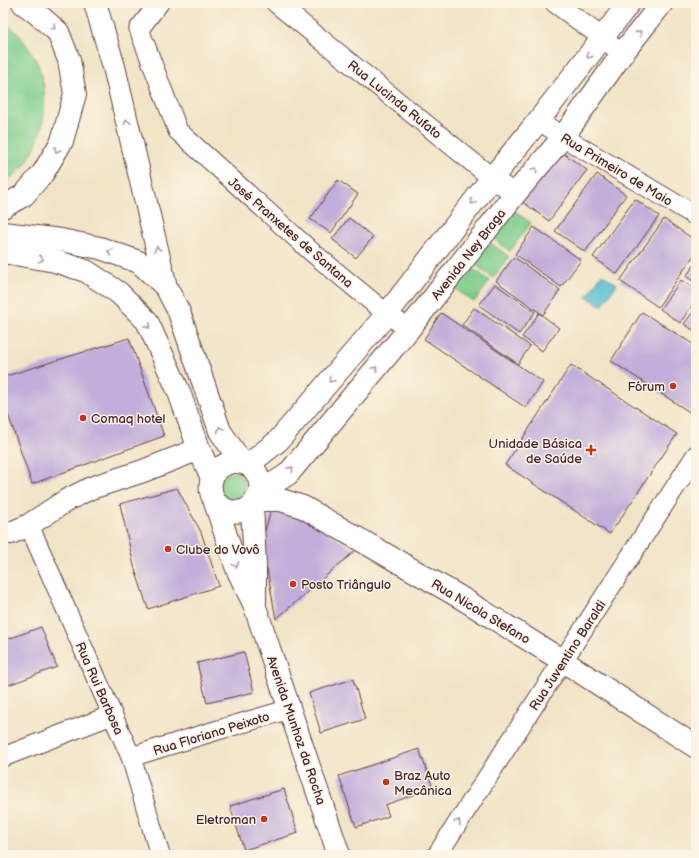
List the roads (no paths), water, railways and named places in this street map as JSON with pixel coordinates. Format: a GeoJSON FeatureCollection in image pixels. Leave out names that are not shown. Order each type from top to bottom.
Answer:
{"type":"FeatureCollection","features":[{"type":"Feature","properties":{"kind":"main road"},"geometry":{"type":"LineString","coordinates":[[3,207],[24,195],[43,173],[62,141],[75,94],[69,60],[58,32],[23,3]]}},
{"type":"Feature","properties":{"kind":"main road"},"geometry":{"type":"LineString","coordinates":[[95,3],[114,67],[166,287],[179,312],[220,431],[244,464],[258,476],[261,484],[256,499],[254,604]]}},
{"type":"Feature","properties":{"kind":"main road","name":"Avenida Ney Braga"},"geometry":{"type":"LineString","coordinates":[[244,464],[278,441],[388,314],[629,3]]}},
{"type":"Feature","properties":{"kind":"main road","name":"Avenida Ney Braga"},"geometry":{"type":"LineString","coordinates":[[256,499],[288,474],[409,329],[515,194],[563,137],[622,54],[662,3]]}},
{"type":"Feature","properties":{"kind":"main road"},"geometry":{"type":"LineString","coordinates":[[3,233],[61,240],[100,248],[139,262],[166,287]]}},
{"type":"Feature","properties":{"kind":"main road"},"geometry":{"type":"LineString","coordinates":[[3,252],[55,261],[86,271],[118,293],[147,321],[179,392],[199,449],[212,478]]}},
{"type":"Feature","properties":{"kind":"main road"},"geometry":{"type":"LineString","coordinates":[[3,533],[11,533],[29,525],[67,500],[91,488],[143,471],[199,449]]}},
{"type":"Feature","properties":{"kind":"main road"},"geometry":{"type":"LineString","coordinates":[[244,464],[233,462],[226,463],[215,472],[210,486],[211,495],[215,502],[237,569],[254,604]]}},
{"type":"Feature","properties":{"kind":"main road"},"geometry":{"type":"LineString","coordinates":[[215,502],[227,511],[236,512],[244,511],[256,499]]}},
{"type":"Feature","properties":{"kind":"main road","name":"Rua Nicola Stefano"},"geometry":{"type":"LineString","coordinates":[[256,499],[281,500],[304,506],[458,596],[563,661],[696,747]]}},
{"type":"Feature","properties":{"kind":"main road","name":"Avenida Munhoz da Rocha"},"geometry":{"type":"LineString","coordinates":[[254,604],[339,855]]}},
{"type":"Feature","properties":{"kind":"street","name":"José Pranxetes de Santana"},"geometry":{"type":"LineString","coordinates":[[159,3],[139,29],[178,131],[313,253],[388,314],[409,329]]}},
{"type":"Feature","properties":{"kind":"street","name":"Rua Lucinda Rufato"},"geometry":{"type":"LineString","coordinates":[[276,3],[492,178],[515,194]]}},
{"type":"Feature","properties":{"kind":"street"},"geometry":{"type":"LineString","coordinates":[[555,3],[603,38],[622,54]]}},
{"type":"Feature","properties":{"kind":"street","name":"Rua Primeiro de Maio"},"geometry":{"type":"LineString","coordinates":[[539,120],[563,137],[696,216]]}},
{"type":"Feature","properties":{"kind":"street","name":"Rua Juventino Baraldi"},"geometry":{"type":"LineString","coordinates":[[437,855],[696,455]]}},
{"type":"Feature","properties":{"kind":"street","name":"Rua Rui Barbosa"},"geometry":{"type":"LineString","coordinates":[[29,525],[131,757],[160,855]]}},
{"type":"Feature","properties":{"kind":"street","name":"Rua Floriano Peixoto"},"geometry":{"type":"LineString","coordinates":[[131,757],[290,709]]}},
{"type":"Feature","properties":{"kind":"street"},"geometry":{"type":"LineString","coordinates":[[3,756],[112,715]]}},
{"type":"Feature","properties":{"kind":"water"},"geometry":{"type":"Polygon","coordinates":[[[602,274],[617,284],[602,306],[587,297],[602,274]]]}},
{"type":"Feature","properties":{"kind":"place","name":"Fórum"},"geometry":{"type":"Point","coordinates":[673,386]}},
{"type":"Feature","properties":{"kind":"place","name":"Comaq hotel"},"geometry":{"type":"Point","coordinates":[83,418]}},
{"type":"Feature","properties":{"kind":"place","name":"Unidade Básica de Saúde"},"geometry":{"type":"Point","coordinates":[591,450]}},
{"type":"Feature","properties":{"kind":"place","name":"Clube do Vovô"},"geometry":{"type":"Point","coordinates":[168,549]}},
{"type":"Feature","properties":{"kind":"place","name":"Posto Triângulo"},"geometry":{"type":"Point","coordinates":[293,584]}},
{"type":"Feature","properties":{"kind":"place","name":"Braz Auto Mecânica"},"geometry":{"type":"Point","coordinates":[386,782]}},
{"type":"Feature","properties":{"kind":"place","name":"Eletroman"},"geometry":{"type":"Point","coordinates":[264,819]}}]}
